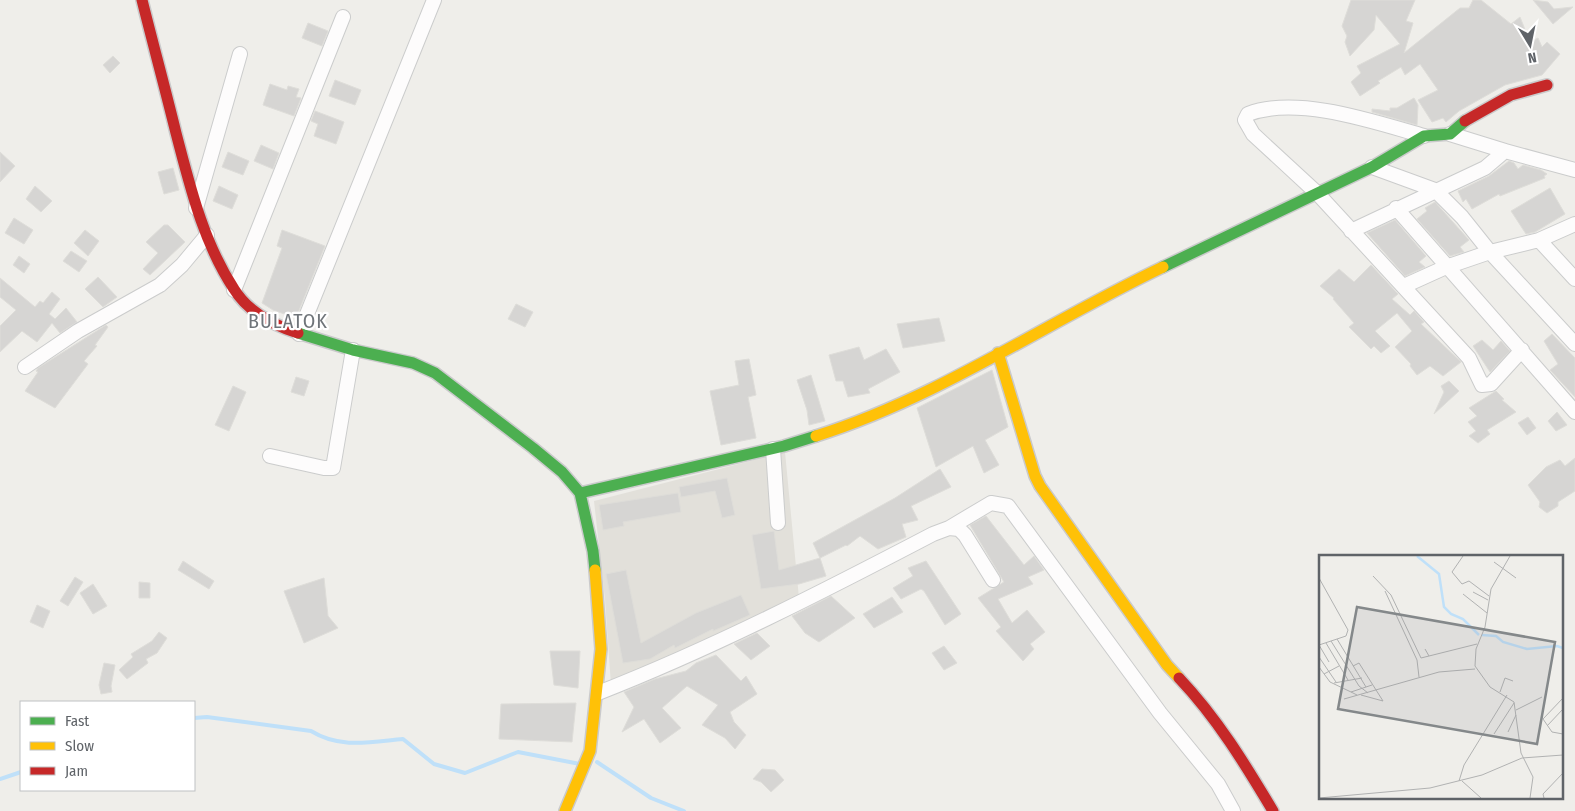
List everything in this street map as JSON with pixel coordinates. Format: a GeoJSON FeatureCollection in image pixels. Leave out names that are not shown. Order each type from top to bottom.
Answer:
{"type":"FeatureCollection","features":[{"type":"Feature","properties":{"kind":"street"},"geometry":{"type":"LineString","coordinates":[[142,0],[196,208],[234,290],[256,313],[279,327],[353,350],[413,363],[435,373],[533,448],[562,472],[580,493],[593,552],[598,591],[601,648],[598,693],[590,751],[565,811]]}},
{"type":"Feature","properties":{"kind":"street"},"geometry":{"type":"LineString","coordinates":[[299,334],[434,0]]}},
{"type":"Feature","properties":{"kind":"street"},"geometry":{"type":"LineString","coordinates":[[234,290],[343,17]]}},
{"type":"Feature","properties":{"kind":"street"},"geometry":{"type":"LineString","coordinates":[[196,208],[240,54]]}},
{"type":"Feature","properties":{"kind":"street"},"geometry":{"type":"LineString","coordinates":[[1450,134],[1465,121],[1511,95],[1547,86]]}},
{"type":"Feature","properties":{"kind":"street"},"geometry":{"type":"LineString","coordinates":[[1522,350],[1491,384],[1482,385],[1469,358],[1318,194],[1253,134],[1245,120],[1248,114],[1258,110],[1293,108],[1364,119],[1424,136],[1450,134],[1575,170]]}},
{"type":"Feature","properties":{"kind":"street"},"geometry":{"type":"LineString","coordinates":[[580,493],[773,449],[854,424],[942,384],[1159,269],[1372,167],[1424,136]]}},
{"type":"Feature","properties":{"kind":"street"},"geometry":{"type":"LineString","coordinates":[[1351,231],[1396,208],[1485,168],[1506,150]]}},
{"type":"Feature","properties":{"kind":"street"},"geometry":{"type":"LineString","coordinates":[[1372,167],[1435,190],[1462,217],[1490,252],[1575,344]]}},
{"type":"Feature","properties":{"kind":"street"},"geometry":{"type":"LineString","coordinates":[[1396,208],[1491,319],[1522,350],[1575,412]]}},
{"type":"Feature","properties":{"kind":"street"},"geometry":{"type":"LineString","coordinates":[[1404,286],[1446,267],[1490,252],[1539,240],[1575,224]]}},
{"type":"Feature","properties":{"kind":"street"},"geometry":{"type":"LineString","coordinates":[[25,367],[71,335],[160,285],[182,265],[207,235]]}},
{"type":"Feature","properties":{"kind":"street"},"geometry":{"type":"LineString","coordinates":[[1539,240],[1575,279]]}},
{"type":"Feature","properties":{"kind":"street"},"geometry":{"type":"LineString","coordinates":[[270,456],[324,468],[333,468],[353,350]]}},
{"type":"Feature","properties":{"kind":"street"},"geometry":{"type":"LineString","coordinates":[[998,353],[1035,476],[1040,486],[1167,665],[1208,710],[1240,755],[1274,811]]}},
{"type":"Feature","properties":{"kind":"street"},"geometry":{"type":"LineString","coordinates":[[773,449],[778,523]]}},
{"type":"Feature","properties":{"kind":"street"},"geometry":{"type":"LineString","coordinates":[[598,693],[638,678],[764,620],[933,534],[949,528],[991,503],[1008,506],[1160,714],[1218,784],[1233,811]]}},
{"type":"Feature","properties":{"kind":"street"},"geometry":{"type":"LineString","coordinates":[[949,528],[959,529],[965,535],[993,580]]}},
{"type":"Feature","properties":{"kind":"shaded area"},"geometry":{"type":"Polygon","coordinates":[[[785,452],[799,598],[611,685],[605,600],[594,501],[785,452]]]}},
{"type":"Feature","properties":{"kind":"building"},"geometry":{"type":"Polygon","coordinates":[[[1351,0],[1415,0],[1406,21],[1413,23],[1404,53],[1460,8],[1469,8],[1473,0],[1481,0],[1511,24],[1520,17],[1530,42],[1538,38],[1542,47],[1547,42],[1560,54],[1542,75],[1505,85],[1459,111],[1446,122],[1443,118],[1432,122],[1418,100],[1438,90],[1420,64],[1405,75],[1401,67],[1378,81],[1380,83],[1360,96],[1351,82],[1361,73],[1357,66],[1400,44],[1376,15],[1374,30],[1350,56],[1345,42],[1347,36],[1342,26],[1351,0]]]}},
{"type":"Feature","properties":{"kind":"building"},"geometry":{"type":"Polygon","coordinates":[[[1533,0],[1548,2],[1554,9],[1573,7],[1553,24],[1533,0]]]}},
{"type":"Feature","properties":{"kind":"building"},"geometry":{"type":"Polygon","coordinates":[[[308,23],[328,31],[322,46],[302,38],[308,23]]]}},
{"type":"Feature","properties":{"kind":"building"},"geometry":{"type":"Polygon","coordinates":[[[113,56],[120,63],[110,73],[103,65],[113,56]]]}},
{"type":"Feature","properties":{"kind":"building"},"geometry":{"type":"Polygon","coordinates":[[[335,80],[361,90],[355,105],[329,96],[335,80]]]}},
{"type":"Feature","properties":{"kind":"building"},"geometry":{"type":"Polygon","coordinates":[[[270,84],[287,90],[288,86],[299,89],[296,97],[301,98],[294,116],[263,105],[270,84]]]}},
{"type":"Feature","properties":{"kind":"building"},"geometry":{"type":"Polygon","coordinates":[[[1414,98],[1418,105],[1417,125],[1372,112],[1372,109],[1390,111],[1390,108],[1397,108],[1414,98]]]}},
{"type":"Feature","properties":{"kind":"building"},"geometry":{"type":"Polygon","coordinates":[[[315,111],[344,122],[336,144],[314,136],[318,124],[311,121],[315,111]]]}},
{"type":"Feature","properties":{"kind":"building"},"geometry":{"type":"Polygon","coordinates":[[[261,145],[279,153],[273,169],[254,161],[261,145]]]}},
{"type":"Feature","properties":{"kind":"building"},"geometry":{"type":"Polygon","coordinates":[[[0,152],[15,166],[0,182],[0,152]]]}},
{"type":"Feature","properties":{"kind":"building"},"geometry":{"type":"Polygon","coordinates":[[[228,152],[249,161],[243,175],[222,167],[228,152]]]}},
{"type":"Feature","properties":{"kind":"building"},"geometry":{"type":"Polygon","coordinates":[[[1509,161],[1514,163],[1518,169],[1523,165],[1541,170],[1547,174],[1544,176],[1545,178],[1500,196],[1499,194],[1472,209],[1466,199],[1463,202],[1458,191],[1489,176],[1509,161]]]}},
{"type":"Feature","properties":{"kind":"building"},"geometry":{"type":"Polygon","coordinates":[[[173,168],[179,190],[164,194],[158,172],[173,168]]]}},
{"type":"Feature","properties":{"kind":"building"},"geometry":{"type":"Polygon","coordinates":[[[35,186],[52,201],[41,212],[26,199],[35,186]]]}},
{"type":"Feature","properties":{"kind":"building"},"geometry":{"type":"Polygon","coordinates":[[[219,186],[238,195],[232,209],[213,201],[219,186]]]}},
{"type":"Feature","properties":{"kind":"building"},"geometry":{"type":"Polygon","coordinates":[[[1550,188],[1565,214],[1535,232],[1526,234],[1511,211],[1550,188]]]}},
{"type":"Feature","properties":{"kind":"building"},"geometry":{"type":"Polygon","coordinates":[[[1435,202],[1469,240],[1460,247],[1464,252],[1450,256],[1417,219],[1427,211],[1425,208],[1435,202]]]}},
{"type":"Feature","properties":{"kind":"building"},"geometry":{"type":"Polygon","coordinates":[[[14,218],[33,230],[24,244],[5,233],[14,218]]]}},
{"type":"Feature","properties":{"kind":"building"},"geometry":{"type":"Polygon","coordinates":[[[1395,220],[1426,256],[1419,262],[1425,267],[1405,276],[1367,233],[1395,220]]]}},
{"type":"Feature","properties":{"kind":"building"},"geometry":{"type":"Polygon","coordinates":[[[164,225],[168,225],[185,242],[150,275],[143,269],[158,253],[146,242],[164,225]]]}},
{"type":"Feature","properties":{"kind":"building"},"geometry":{"type":"Polygon","coordinates":[[[85,230],[99,241],[88,256],[74,243],[85,230]]]}},
{"type":"Feature","properties":{"kind":"building"},"geometry":{"type":"Polygon","coordinates":[[[282,230],[325,246],[296,318],[273,310],[262,303],[282,248],[277,246],[282,230]]]}},
{"type":"Feature","properties":{"kind":"building"},"geometry":{"type":"Polygon","coordinates":[[[71,251],[87,261],[79,272],[63,261],[71,251]]]}},
{"type":"Feature","properties":{"kind":"building"},"geometry":{"type":"Polygon","coordinates":[[[19,256],[30,264],[24,273],[13,265],[19,256]]]}},
{"type":"Feature","properties":{"kind":"building"},"geometry":{"type":"Polygon","coordinates":[[[1371,265],[1398,294],[1392,299],[1410,315],[1414,311],[1424,322],[1421,324],[1461,362],[1443,376],[1430,366],[1417,375],[1410,366],[1411,364],[1395,347],[1412,331],[1397,313],[1375,331],[1390,346],[1381,353],[1374,346],[1371,349],[1349,327],[1354,323],[1334,298],[1320,286],[1339,269],[1354,282],[1371,265]]]}},
{"type":"Feature","properties":{"kind":"building"},"geometry":{"type":"Polygon","coordinates":[[[98,277],[117,297],[103,307],[85,289],[98,277]]]}},
{"type":"Feature","properties":{"kind":"building"},"geometry":{"type":"Polygon","coordinates":[[[0,278],[35,307],[40,301],[43,303],[52,292],[60,299],[49,314],[55,319],[66,308],[77,322],[60,333],[52,323],[37,342],[22,331],[0,352],[0,326],[16,310],[0,297],[0,278]]]}},
{"type":"Feature","properties":{"kind":"building"},"geometry":{"type":"Polygon","coordinates":[[[516,304],[533,312],[525,327],[508,319],[516,304]]]}},
{"type":"Feature","properties":{"kind":"building"},"geometry":{"type":"Polygon","coordinates":[[[939,318],[945,341],[903,348],[897,324],[939,318]]]}},
{"type":"Feature","properties":{"kind":"building"},"geometry":{"type":"Polygon","coordinates":[[[106,325],[108,327],[95,345],[97,346],[84,361],[88,364],[55,408],[25,391],[38,372],[36,371],[38,368],[106,325]]]}},
{"type":"Feature","properties":{"kind":"building"},"geometry":{"type":"Polygon","coordinates":[[[1552,334],[1575,358],[1575,397],[1550,370],[1558,364],[1544,341],[1552,334]]]}},
{"type":"Feature","properties":{"kind":"building"},"geometry":{"type":"Polygon","coordinates":[[[1482,340],[1493,350],[1501,341],[1510,351],[1490,372],[1473,346],[1482,340]]]}},
{"type":"Feature","properties":{"kind":"building"},"geometry":{"type":"Polygon","coordinates":[[[859,347],[864,360],[886,349],[900,372],[868,389],[870,393],[848,397],[843,381],[836,381],[829,355],[859,347]]]}},
{"type":"Feature","properties":{"kind":"building"},"geometry":{"type":"Polygon","coordinates":[[[749,359],[756,395],[748,397],[756,438],[721,445],[710,391],[739,385],[735,361],[749,359]]]}},
{"type":"Feature","properties":{"kind":"building"},"geometry":{"type":"Polygon","coordinates":[[[992,370],[1008,427],[985,440],[999,465],[984,473],[973,446],[936,467],[917,408],[992,370]]]}},
{"type":"Feature","properties":{"kind":"building"},"geometry":{"type":"Polygon","coordinates":[[[811,375],[825,421],[809,425],[807,410],[797,380],[811,375]]]}},
{"type":"Feature","properties":{"kind":"building"},"geometry":{"type":"Polygon","coordinates":[[[296,377],[309,381],[304,396],[291,392],[296,377]]]}},
{"type":"Feature","properties":{"kind":"building"},"geometry":{"type":"Polygon","coordinates":[[[1449,381],[1459,391],[1434,414],[1444,392],[1441,386],[1449,381]]]}},
{"type":"Feature","properties":{"kind":"building"},"geometry":{"type":"Polygon","coordinates":[[[233,386],[246,392],[229,431],[215,425],[233,386]]]}},
{"type":"Feature","properties":{"kind":"building"},"geometry":{"type":"Polygon","coordinates":[[[1496,391],[1504,399],[1502,400],[1516,412],[1487,430],[1490,434],[1478,443],[1469,436],[1476,431],[1468,422],[1477,416],[1469,408],[1496,391]]]}},
{"type":"Feature","properties":{"kind":"building"},"geometry":{"type":"Polygon","coordinates":[[[1557,412],[1567,425],[1556,431],[1548,421],[1557,412]]]}},
{"type":"Feature","properties":{"kind":"building"},"geometry":{"type":"Polygon","coordinates":[[[1528,417],[1536,428],[1527,435],[1518,423],[1528,417]]]}},
{"type":"Feature","properties":{"kind":"building"},"geometry":{"type":"Polygon","coordinates":[[[1575,458],[1575,491],[1558,502],[1558,506],[1547,513],[1539,507],[1540,502],[1528,485],[1546,467],[1560,460],[1565,466],[1575,458]]]}},
{"type":"Feature","properties":{"kind":"building"},"geometry":{"type":"Polygon","coordinates":[[[940,469],[951,487],[911,506],[918,520],[902,524],[906,537],[878,549],[860,536],[847,546],[820,558],[813,543],[895,498],[940,469]]]}},
{"type":"Feature","properties":{"kind":"building"},"geometry":{"type":"Polygon","coordinates":[[[727,478],[735,515],[722,518],[715,491],[681,497],[679,487],[727,478]]]}},
{"type":"Feature","properties":{"kind":"building"},"geometry":{"type":"Polygon","coordinates":[[[678,493],[681,512],[623,522],[624,526],[603,530],[599,505],[678,493]]]}},
{"type":"Feature","properties":{"kind":"building"},"geometry":{"type":"Polygon","coordinates":[[[986,516],[1024,565],[1034,556],[1044,570],[1028,577],[1033,584],[998,599],[1012,623],[1027,610],[1045,632],[1030,644],[1034,649],[1023,661],[996,631],[1001,627],[978,598],[1004,582],[970,525],[986,516]]]}},
{"type":"Feature","properties":{"kind":"building"},"geometry":{"type":"Polygon","coordinates":[[[774,531],[779,570],[820,558],[826,576],[799,584],[761,589],[752,535],[774,531]]]}},
{"type":"Feature","properties":{"kind":"building"},"geometry":{"type":"Polygon","coordinates":[[[183,561],[214,581],[209,589],[178,570],[183,561]]]}},
{"type":"Feature","properties":{"kind":"building"},"geometry":{"type":"Polygon","coordinates":[[[926,561],[961,614],[945,625],[924,591],[921,589],[901,599],[893,588],[913,576],[908,568],[926,561]]]}},
{"type":"Feature","properties":{"kind":"building"},"geometry":{"type":"Polygon","coordinates":[[[626,570],[641,643],[696,613],[741,595],[750,615],[713,631],[713,629],[675,648],[674,645],[650,659],[623,663],[606,574],[626,570]]]}},
{"type":"Feature","properties":{"kind":"building"},"geometry":{"type":"Polygon","coordinates":[[[75,577],[83,582],[68,606],[60,601],[75,577]]]}},
{"type":"Feature","properties":{"kind":"building"},"geometry":{"type":"Polygon","coordinates":[[[324,578],[328,616],[338,628],[304,643],[284,591],[324,578]]]}},
{"type":"Feature","properties":{"kind":"building"},"geometry":{"type":"Polygon","coordinates":[[[139,582],[150,583],[150,598],[139,598],[139,582]]]}},
{"type":"Feature","properties":{"kind":"building"},"geometry":{"type":"Polygon","coordinates":[[[93,584],[107,606],[93,614],[80,593],[93,584]]]}},
{"type":"Feature","properties":{"kind":"building"},"geometry":{"type":"Polygon","coordinates":[[[831,596],[855,618],[819,642],[805,633],[792,616],[831,596]]]}},
{"type":"Feature","properties":{"kind":"building"},"geometry":{"type":"Polygon","coordinates":[[[892,597],[903,612],[874,628],[863,614],[892,597]]]}},
{"type":"Feature","properties":{"kind":"building"},"geometry":{"type":"Polygon","coordinates":[[[37,605],[50,611],[43,628],[30,622],[37,605]]]}},
{"type":"Feature","properties":{"kind":"building"},"geometry":{"type":"Polygon","coordinates":[[[159,632],[167,638],[157,653],[146,659],[148,663],[127,679],[119,670],[133,657],[131,654],[152,641],[159,632]]]}},
{"type":"Feature","properties":{"kind":"building"},"geometry":{"type":"Polygon","coordinates":[[[757,633],[770,646],[751,660],[734,644],[757,633]]]}},
{"type":"Feature","properties":{"kind":"building"},"geometry":{"type":"Polygon","coordinates":[[[944,646],[957,663],[944,670],[932,653],[944,646]]]}},
{"type":"Feature","properties":{"kind":"building"},"geometry":{"type":"Polygon","coordinates":[[[550,651],[580,651],[578,688],[554,685],[550,651]]]}},
{"type":"Feature","properties":{"kind":"building"},"geometry":{"type":"Polygon","coordinates":[[[716,655],[741,681],[746,676],[757,694],[730,712],[734,722],[746,735],[735,749],[725,738],[702,725],[718,705],[687,686],[662,708],[681,728],[660,743],[644,719],[622,732],[634,707],[624,692],[655,679],[686,671],[696,663],[716,655]]]}},
{"type":"Feature","properties":{"kind":"building"},"geometry":{"type":"Polygon","coordinates":[[[104,663],[115,665],[111,686],[112,692],[101,694],[99,685],[104,663]]]}},
{"type":"Feature","properties":{"kind":"building"},"geometry":{"type":"Polygon","coordinates":[[[576,703],[572,742],[499,739],[501,704],[576,703]]]}},
{"type":"Feature","properties":{"kind":"building"},"geometry":{"type":"Polygon","coordinates":[[[762,769],[775,770],[784,780],[771,792],[761,782],[753,779],[762,769]]]}},
{"type":"Feature","properties":{"kind":"waterway"},"geometry":{"type":"LineString","coordinates":[[195,718],[207,717],[311,731],[322,737],[344,742],[367,743],[403,739],[434,764],[465,773],[518,752],[580,764]]}},
{"type":"Feature","properties":{"kind":"waterway"},"geometry":{"type":"LineString","coordinates":[[597,762],[651,798],[684,811]]}},
{"type":"Feature","properties":{"kind":"waterway"},"geometry":{"type":"LineString","coordinates":[[0,779],[20,772]]}},
{"type":"Feature","properties":{"kind":"traffic: fast"},"geometry":{"type":"LineString","coordinates":[[1163,267],[1372,167],[1424,136],[1450,134],[1465,121]]}},
{"type":"Feature","properties":{"kind":"traffic: fast"},"geometry":{"type":"LineString","coordinates":[[298,333],[353,350],[413,363],[435,373],[533,448],[562,472],[580,493],[593,551],[595,570]]}},
{"type":"Feature","properties":{"kind":"traffic: fast"},"geometry":{"type":"LineString","coordinates":[[580,493],[784,446],[816,436]]}},
{"type":"Feature","properties":{"kind":"traffic: slow"},"geometry":{"type":"LineString","coordinates":[[816,436],[862,420],[950,380],[1120,288],[1163,267]]}},
{"type":"Feature","properties":{"kind":"traffic: slow"},"geometry":{"type":"LineString","coordinates":[[998,353],[1035,476],[1040,486],[1167,665],[1179,678]]}},
{"type":"Feature","properties":{"kind":"traffic: slow"},"geometry":{"type":"LineString","coordinates":[[565,811],[590,751],[601,649],[595,570]]}},
{"type":"Feature","properties":{"kind":"traffic: jam"},"geometry":{"type":"LineString","coordinates":[[142,0],[192,193],[214,252],[234,289],[246,304],[270,322],[298,333]]}},
{"type":"Feature","properties":{"kind":"traffic: jam"},"geometry":{"type":"LineString","coordinates":[[1465,121],[1511,95],[1547,85]]}},
{"type":"Feature","properties":{"kind":"traffic: jam"},"geometry":{"type":"LineString","coordinates":[[1179,678],[1218,725],[1273,811]]}},
{"type":"Feature","properties":{"kind":"district","name":"BULATOK"},"geometry":{"type":"Point","coordinates":[288,321]}}]}
